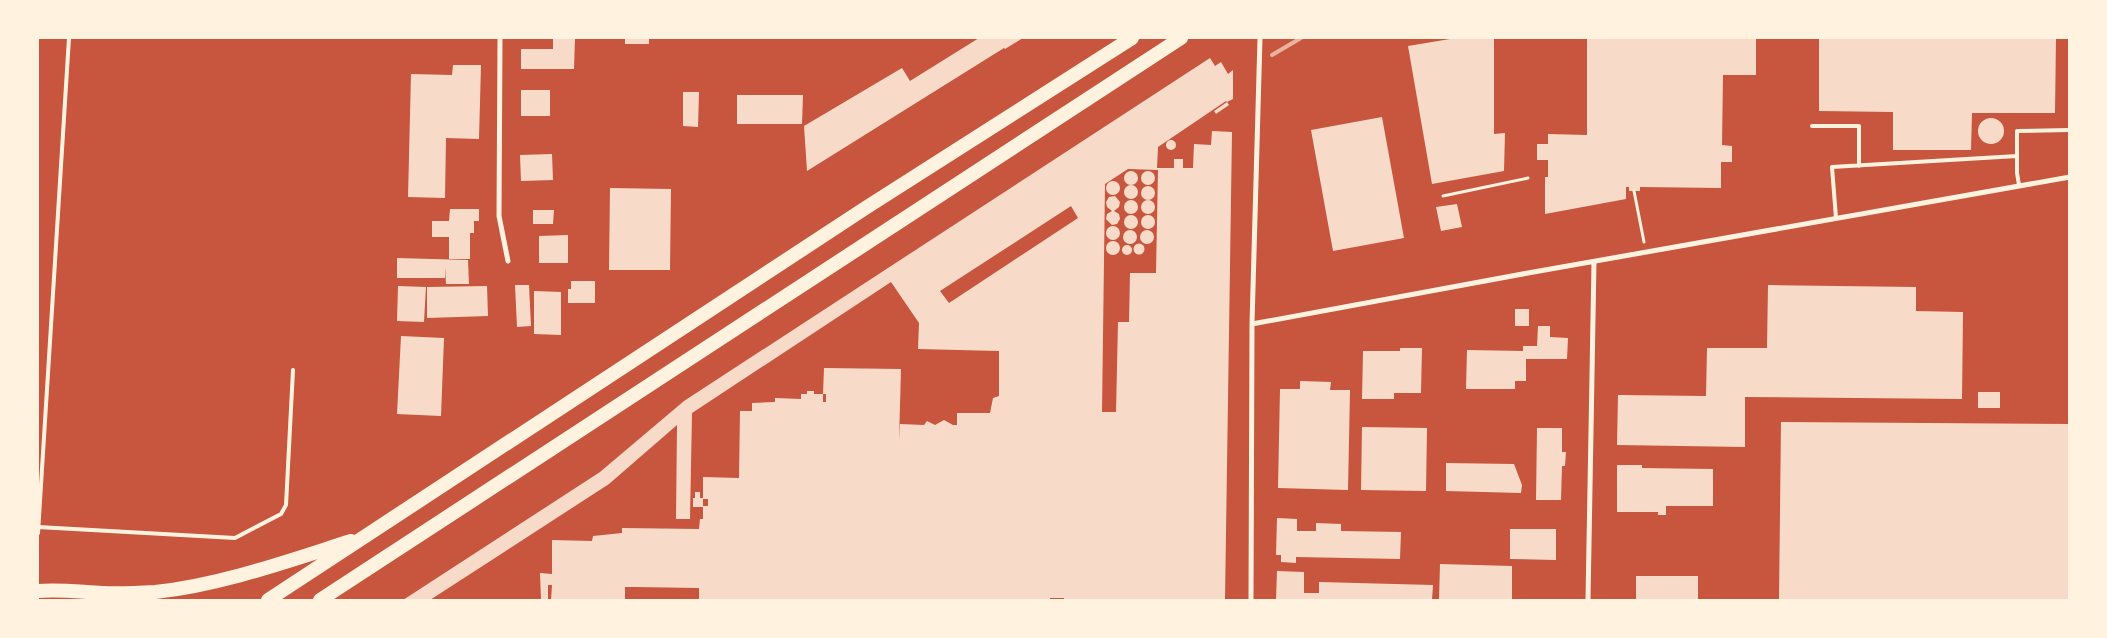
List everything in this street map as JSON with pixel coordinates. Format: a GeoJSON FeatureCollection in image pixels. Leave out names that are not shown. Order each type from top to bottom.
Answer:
{"type":"FeatureCollection","features":[{"type":"Feature","properties":{"kind":"highway"},"geometry":{"type":"LineString","coordinates":[[268,600],[868,207],[1132,38]]}},
{"type":"Feature","properties":{"kind":"highway"},"geometry":{"type":"LineString","coordinates":[[320,600],[1181,38]]}},
{"type":"Feature","properties":{"kind":"highway"},"geometry":{"type":"LineString","coordinates":[[38,591],[50,589],[105,593],[156,592],[211,582],[283,563],[368,535]]}},
{"type":"Feature","properties":{"kind":"street"},"geometry":{"type":"LineString","coordinates":[[500,38],[499,216],[508,260]]}},
{"type":"Feature","properties":{"kind":"street"},"geometry":{"type":"LineString","coordinates":[[1251,600],[1252,324],[1260,38]]}},
{"type":"Feature","properties":{"kind":"street"},"geometry":{"type":"LineString","coordinates":[[1252,324],[1528,272],[1594,262],[2070,176]]}},
{"type":"Feature","properties":{"kind":"street"},"geometry":{"type":"LineString","coordinates":[[1588,600],[1594,262]]}},
{"type":"Feature","properties":{"kind":"lane"},"geometry":{"type":"LineString","coordinates":[[38,533],[69,38]]}},
{"type":"Feature","properties":{"kind":"lane"},"geometry":{"type":"LineString","coordinates":[[1812,126],[1859,126],[1859,166]]}},
{"type":"Feature","properties":{"kind":"lane"},"geometry":{"type":"LineString","coordinates":[[2019,185],[2017,131],[2070,130]]}},
{"type":"Feature","properties":{"kind":"lane"},"geometry":{"type":"LineString","coordinates":[[1836,218],[1832,167],[2017,156]]}},
{"type":"Feature","properties":{"kind":"lane"},"geometry":{"type":"LineString","coordinates":[[38,527],[235,538],[281,514],[286,505],[294,370]]}},
{"type":"Feature","properties":{"kind":"path"},"geometry":{"type":"LineString","coordinates":[[1443,196],[1528,178]]}},
{"type":"Feature","properties":{"kind":"path"},"geometry":{"type":"LineString","coordinates":[[1634,190],[1646,252]]}},
{"type":"Feature","properties":{"kind":"building"},"geometry":{"type":"Polygon","coordinates":[[[553,38],[575,38],[574,69],[521,69],[521,49],[553,49],[553,38]]]}},
{"type":"Feature","properties":{"kind":"building"},"geometry":{"type":"Polygon","coordinates":[[[625,38],[649,38],[649,44],[625,44],[625,38]]]}},
{"type":"Feature","properties":{"kind":"building"},"geometry":{"type":"Polygon","coordinates":[[[979,38],[1023,38],[807,171],[804,126],[902,68],[910,81],[979,38]]]}},
{"type":"Feature","properties":{"kind":"building"},"geometry":{"type":"Polygon","coordinates":[[[1456,38],[1494,38],[1494,134],[1505,133],[1504,171],[1432,184],[1408,46],[1456,38]]]}},
{"type":"Feature","properties":{"kind":"building"},"geometry":{"type":"Polygon","coordinates":[[[1587,38],[1756,38],[1756,75],[1723,75],[1722,145],[1732,146],[1732,162],[1721,162],[1721,188],[1640,187],[1640,191],[1629,191],[1629,187],[1626,187],[1626,199],[1545,214],[1545,177],[1548,177],[1548,160],[1537,160],[1537,144],[1548,144],[1548,134],[1587,135],[1587,38]]]}},
{"type":"Feature","properties":{"kind":"building"},"geometry":{"type":"Polygon","coordinates":[[[1819,38],[2056,38],[2055,113],[1972,113],[1971,150],[1893,150],[1893,112],[1819,111],[1819,38]]]}},
{"type":"Feature","properties":{"kind":"building"},"geometry":{"type":"Polygon","coordinates":[[[1210,58],[1215,66],[1221,62],[1228,74],[1233,70],[1233,99],[1226,101],[1158,147],[1157,168],[1174,168],[1174,159],[1183,159],[1183,168],[1193,168],[1194,144],[1211,145],[1212,131],[1232,132],[1225,600],[1064,600],[1064,598],[1050,598],[1050,600],[699,600],[699,588],[625,587],[625,600],[551,600],[552,585],[548,585],[548,600],[541,600],[540,573],[552,574],[552,540],[592,541],[593,536],[622,533],[622,528],[699,529],[700,519],[703,519],[703,507],[693,507],[695,492],[700,492],[700,498],[703,498],[703,477],[739,478],[740,411],[752,411],[752,403],[775,402],[775,398],[801,399],[801,394],[807,394],[807,391],[814,391],[814,394],[823,394],[824,368],[901,369],[899,441],[900,424],[924,425],[927,421],[935,425],[944,420],[957,425],[957,413],[990,413],[993,398],[999,396],[999,351],[918,349],[919,323],[891,282],[692,413],[690,519],[676,519],[677,425],[609,484],[430,600],[403,600],[600,472],[684,401],[1210,58]],[[1128,169],[1105,184],[1102,412],[1116,412],[1118,322],[1129,322],[1130,273],[1156,273],[1158,170],[1128,169]],[[1071,206],[940,291],[949,303],[1078,218],[1071,206]],[[823,394],[823,402],[826,402],[826,394],[823,394]],[[703,499],[703,506],[708,506],[708,499],[703,499]]]}},
{"type":"Feature","properties":{"kind":"building"},"geometry":{"type":"Polygon","coordinates":[[[453,65],[481,65],[479,139],[446,138],[445,198],[408,197],[411,74],[452,75],[453,65]]]}},
{"type":"Feature","properties":{"kind":"building"},"geometry":{"type":"Polygon","coordinates":[[[521,90],[550,90],[550,116],[521,116],[521,90]]]}},
{"type":"Feature","properties":{"kind":"building"},"geometry":{"type":"Polygon","coordinates":[[[683,92],[699,92],[698,127],[683,126],[683,92]]]}},
{"type":"Feature","properties":{"kind":"building"},"geometry":{"type":"Polygon","coordinates":[[[737,95],[803,95],[802,124],[737,124],[737,95]]]}},
{"type":"Feature","properties":{"kind":"building"},"geometry":{"type":"Polygon","coordinates":[[[1227,102],[1229,105],[1216,114],[1214,111],[1227,102]]]}},
{"type":"Feature","properties":{"kind":"building"},"geometry":{"type":"Polygon","coordinates":[[[1382,117],[1404,238],[1333,251],[1311,130],[1382,117]]]}},
{"type":"Feature","properties":{"kind":"building"},"geometry":{"type":"Polygon","coordinates":[[[1991,118],[2001,121],[2004,131],[2001,141],[1991,144],[1981,141],[1978,131],[1981,121],[1991,118]]]}},
{"type":"Feature","properties":{"kind":"building"},"geometry":{"type":"Polygon","coordinates":[[[1171,140],[1176,145],[1171,150],[1166,145],[1171,140]]]}},
{"type":"Feature","properties":{"kind":"building"},"geometry":{"type":"Polygon","coordinates":[[[552,154],[553,180],[521,181],[520,155],[552,154]]]}},
{"type":"Feature","properties":{"kind":"building"},"geometry":{"type":"Polygon","coordinates":[[[1131,171],[1136,173],[1138,178],[1136,183],[1131,185],[1126,183],[1124,178],[1126,173],[1131,171]]]}},
{"type":"Feature","properties":{"kind":"building"},"geometry":{"type":"Polygon","coordinates":[[[1148,171],[1153,173],[1155,178],[1153,183],[1148,185],[1143,183],[1141,178],[1143,173],[1148,171]]]}},
{"type":"Feature","properties":{"kind":"building"},"geometry":{"type":"Polygon","coordinates":[[[1110,181],[1116,181],[1120,188],[1116,195],[1110,195],[1106,191],[1106,185],[1110,181]]]}},
{"type":"Feature","properties":{"kind":"building"},"geometry":{"type":"Polygon","coordinates":[[[1131,185],[1136,187],[1138,192],[1136,197],[1131,199],[1126,197],[1124,192],[1126,187],[1131,185]]]}},
{"type":"Feature","properties":{"kind":"building"},"geometry":{"type":"Polygon","coordinates":[[[1148,186],[1153,188],[1155,193],[1153,198],[1148,200],[1143,198],[1141,193],[1143,188],[1148,186]]]}},
{"type":"Feature","properties":{"kind":"building"},"geometry":{"type":"Polygon","coordinates":[[[610,188],[671,189],[670,270],[609,270],[610,188]]]}},
{"type":"Feature","properties":{"kind":"building"},"geometry":{"type":"Polygon","coordinates":[[[1115,196],[1120,202],[1119,207],[1114,211],[1119,214],[1120,219],[1117,224],[1112,225],[1106,219],[1107,214],[1112,211],[1107,207],[1106,202],[1109,197],[1115,196]]]}},
{"type":"Feature","properties":{"kind":"building"},"geometry":{"type":"Polygon","coordinates":[[[1131,200],[1136,202],[1138,207],[1136,212],[1131,214],[1126,212],[1124,207],[1126,202],[1131,200]]]}},
{"type":"Feature","properties":{"kind":"building"},"geometry":{"type":"Polygon","coordinates":[[[1148,200],[1153,202],[1155,207],[1153,212],[1148,214],[1143,212],[1141,207],[1143,202],[1148,200]]]}},
{"type":"Feature","properties":{"kind":"building"},"geometry":{"type":"Polygon","coordinates":[[[1457,204],[1462,227],[1441,231],[1436,207],[1457,204]]]}},
{"type":"Feature","properties":{"kind":"building"},"geometry":{"type":"Polygon","coordinates":[[[450,209],[479,209],[479,221],[474,221],[474,233],[470,233],[470,259],[449,259],[449,237],[432,237],[432,221],[449,221],[450,209]]]}},
{"type":"Feature","properties":{"kind":"building"},"geometry":{"type":"Polygon","coordinates":[[[533,210],[554,210],[553,224],[533,224],[533,210]]]}},
{"type":"Feature","properties":{"kind":"building"},"geometry":{"type":"Polygon","coordinates":[[[1131,215],[1136,217],[1138,222],[1136,227],[1131,229],[1126,227],[1124,222],[1126,217],[1131,215]]]}},
{"type":"Feature","properties":{"kind":"building"},"geometry":{"type":"Polygon","coordinates":[[[1148,215],[1153,217],[1155,222],[1153,227],[1148,229],[1143,227],[1141,222],[1143,217],[1148,215]]]}},
{"type":"Feature","properties":{"kind":"building"},"geometry":{"type":"Polygon","coordinates":[[[1110,226],[1116,226],[1120,233],[1116,240],[1110,240],[1106,236],[1106,230],[1110,226]]]}},
{"type":"Feature","properties":{"kind":"building"},"geometry":{"type":"Polygon","coordinates":[[[1130,230],[1135,232],[1137,237],[1135,242],[1130,244],[1125,242],[1123,237],[1125,232],[1130,230]]]}},
{"type":"Feature","properties":{"kind":"building"},"geometry":{"type":"Polygon","coordinates":[[[1147,230],[1152,232],[1154,237],[1152,242],[1147,244],[1142,242],[1140,237],[1142,232],[1147,230]]]}},
{"type":"Feature","properties":{"kind":"building"},"geometry":{"type":"Polygon","coordinates":[[[568,235],[568,263],[539,263],[539,236],[568,235]]]}},
{"type":"Feature","properties":{"kind":"building"},"geometry":{"type":"Polygon","coordinates":[[[1110,241],[1116,241],[1120,248],[1116,255],[1110,255],[1106,251],[1106,245],[1110,241]]]}},
{"type":"Feature","properties":{"kind":"building"},"geometry":{"type":"Polygon","coordinates":[[[1139,243],[1145,249],[1139,255],[1133,249],[1139,243]]]}},
{"type":"Feature","properties":{"kind":"building"},"geometry":{"type":"Polygon","coordinates":[[[1125,245],[1129,245],[1132,250],[1131,254],[1125,255],[1122,252],[1122,248],[1125,245]]]}},
{"type":"Feature","properties":{"kind":"building"},"geometry":{"type":"Polygon","coordinates":[[[397,258],[468,260],[469,284],[446,284],[445,267],[445,278],[397,278],[397,258]]]}},
{"type":"Feature","properties":{"kind":"building"},"geometry":{"type":"Polygon","coordinates":[[[571,281],[595,281],[595,303],[568,303],[568,289],[571,289],[571,281]]]}},
{"type":"Feature","properties":{"kind":"building"},"geometry":{"type":"Polygon","coordinates":[[[515,285],[529,285],[531,326],[517,327],[515,285]]]}},
{"type":"Feature","properties":{"kind":"building"},"geometry":{"type":"Polygon","coordinates":[[[1768,285],[1916,287],[1916,311],[1963,312],[1962,399],[1745,397],[1745,447],[1617,445],[1618,395],[1706,396],[1707,348],[1767,348],[1768,285]]]}},
{"type":"Feature","properties":{"kind":"building"},"geometry":{"type":"Polygon","coordinates":[[[398,286],[426,287],[424,322],[397,321],[398,286]]]}},
{"type":"Feature","properties":{"kind":"building"},"geometry":{"type":"Polygon","coordinates":[[[487,286],[488,316],[427,318],[427,287],[487,286]]]}},
{"type":"Feature","properties":{"kind":"building"},"geometry":{"type":"Polygon","coordinates":[[[534,291],[561,292],[561,335],[534,334],[534,291]]]}},
{"type":"Feature","properties":{"kind":"building"},"geometry":{"type":"Polygon","coordinates":[[[1515,309],[1529,309],[1529,326],[1515,326],[1515,309]]]}},
{"type":"Feature","properties":{"kind":"building"},"geometry":{"type":"Polygon","coordinates":[[[1538,326],[1550,326],[1550,337],[1568,338],[1567,359],[1526,359],[1526,381],[1515,381],[1515,389],[1466,389],[1467,350],[1523,351],[1523,346],[1537,346],[1538,326]]]}},
{"type":"Feature","properties":{"kind":"building"},"geometry":{"type":"Polygon","coordinates":[[[401,336],[444,338],[441,416],[397,414],[401,336]]]}},
{"type":"Feature","properties":{"kind":"building"},"geometry":{"type":"Polygon","coordinates":[[[1400,348],[1422,348],[1421,393],[1394,393],[1394,399],[1362,399],[1363,351],[1400,351],[1400,348]]]}},
{"type":"Feature","properties":{"kind":"building"},"geometry":{"type":"Polygon","coordinates":[[[1300,381],[1331,382],[1330,390],[1350,390],[1348,490],[1278,488],[1280,389],[1300,389],[1300,381]]]}},
{"type":"Feature","properties":{"kind":"building"},"geometry":{"type":"Polygon","coordinates":[[[1978,392],[2000,392],[2000,408],[1978,408],[1978,392]]]}},
{"type":"Feature","properties":{"kind":"building"},"geometry":{"type":"Polygon","coordinates":[[[1781,422],[2070,424],[2070,600],[1779,600],[1781,422]]]}},
{"type":"Feature","properties":{"kind":"building"},"geometry":{"type":"Polygon","coordinates":[[[1362,427],[1427,428],[1426,491],[1361,490],[1362,427]]]}},
{"type":"Feature","properties":{"kind":"building"},"geometry":{"type":"Polygon","coordinates":[[[1537,428],[1562,428],[1562,452],[1566,452],[1565,466],[1562,466],[1561,500],[1536,500],[1537,428]]]}},
{"type":"Feature","properties":{"kind":"building"},"geometry":{"type":"Polygon","coordinates":[[[1446,463],[1514,464],[1522,485],[1521,493],[1446,491],[1446,463]]]}},
{"type":"Feature","properties":{"kind":"building"},"geometry":{"type":"Polygon","coordinates":[[[1617,465],[1642,465],[1642,468],[1713,469],[1713,506],[1666,506],[1666,515],[1658,515],[1658,512],[1617,512],[1617,465]]]}},
{"type":"Feature","properties":{"kind":"building"},"geometry":{"type":"Polygon","coordinates":[[[1277,518],[1297,519],[1297,531],[1316,531],[1316,523],[1341,524],[1341,531],[1401,532],[1400,559],[1296,557],[1296,563],[1281,562],[1281,555],[1276,555],[1277,518]]]}},
{"type":"Feature","properties":{"kind":"building"},"geometry":{"type":"Polygon","coordinates":[[[1510,529],[1556,529],[1556,560],[1510,559],[1510,529]]]}},
{"type":"Feature","properties":{"kind":"building"},"geometry":{"type":"Polygon","coordinates":[[[1440,564],[1512,566],[1512,600],[1439,600],[1440,564]]]}},
{"type":"Feature","properties":{"kind":"building"},"geometry":{"type":"Polygon","coordinates":[[[1277,571],[1304,572],[1304,593],[1319,593],[1319,582],[1433,585],[1432,600],[1276,600],[1277,571]]]}},
{"type":"Feature","properties":{"kind":"building"},"geometry":{"type":"Polygon","coordinates":[[[1636,576],[1698,576],[1698,600],[1636,600],[1636,576]]]}},
{"type":"Feature","properties":{"kind":"railway"},"geometry":{"type":"LineString","coordinates":[[1272,55],[1301,38]]}}]}
